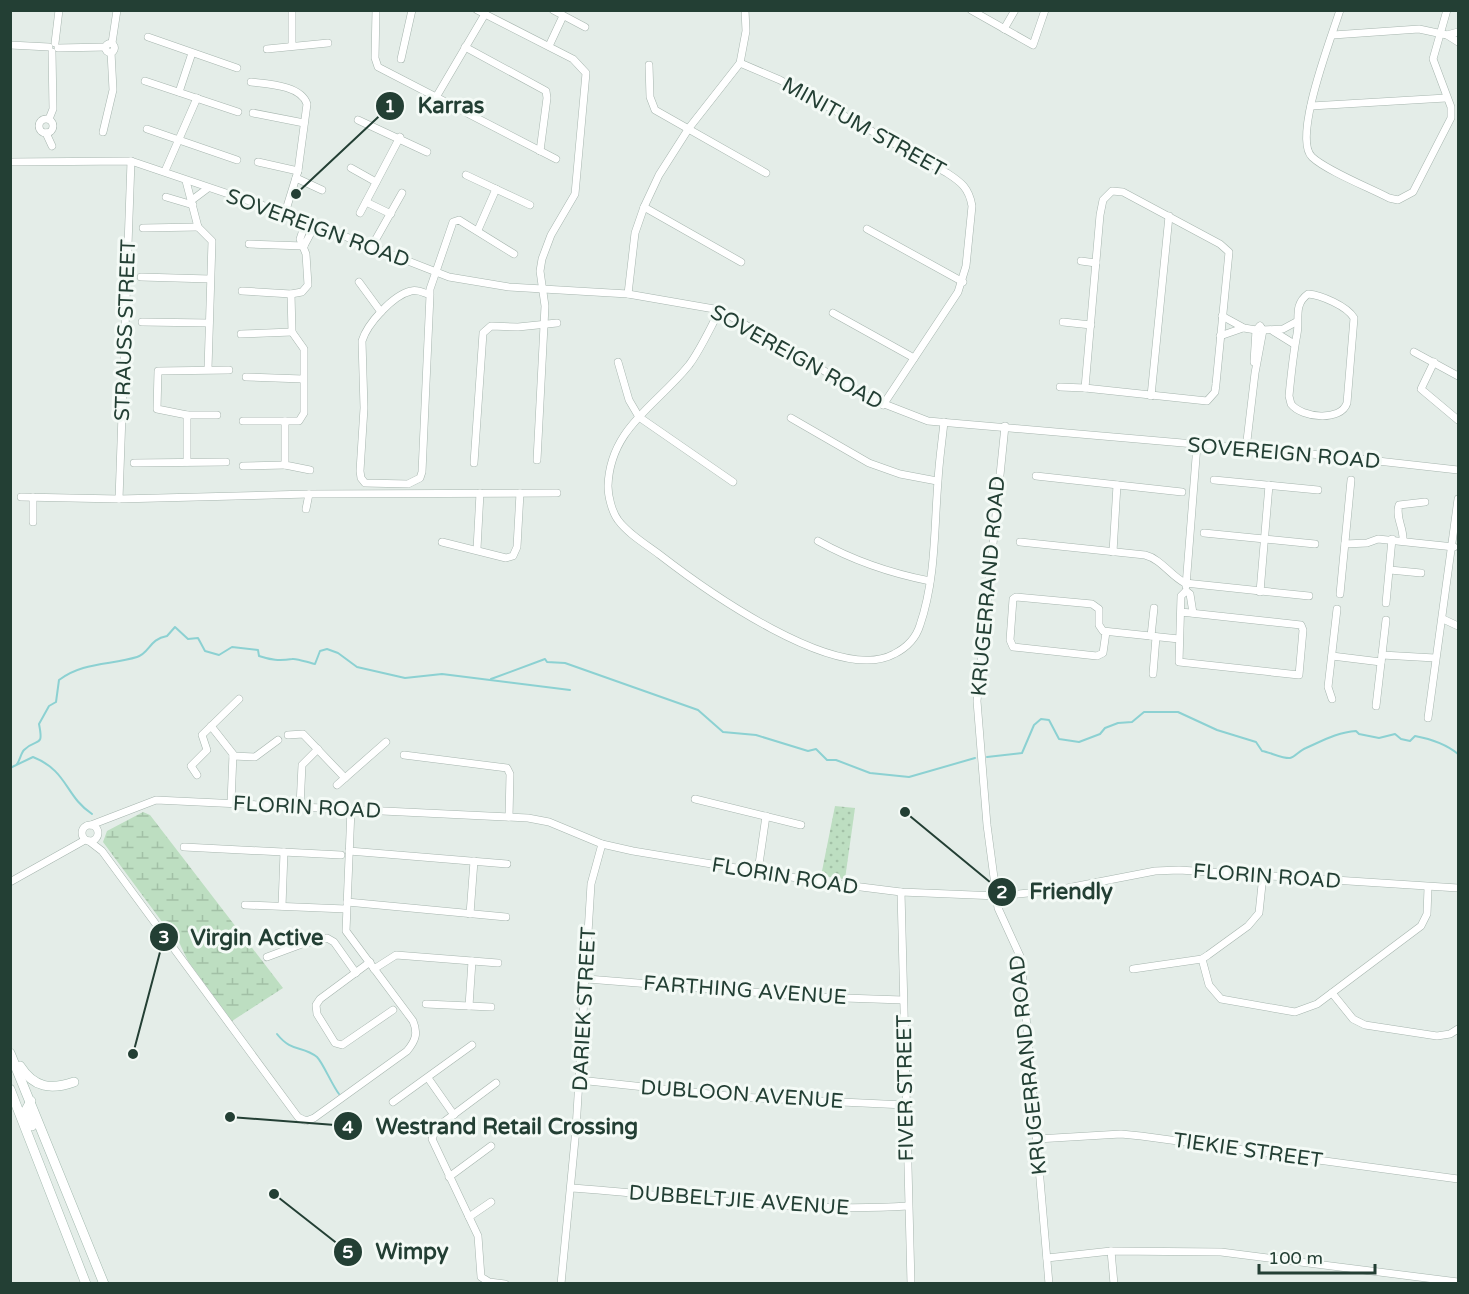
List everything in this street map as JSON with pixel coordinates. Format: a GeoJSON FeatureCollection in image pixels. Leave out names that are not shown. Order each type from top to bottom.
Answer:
{"type":"FeatureCollection","features":[{"type":"Feature","properties":{"kind":"street"},"geometry":{"type":"LineString","coordinates":[[52,146],[46,133],[41,131],[40,123],[49,119],[52,109],[54,47],[59,10]]}},
{"type":"Feature","properties":{"kind":"street"},"geometry":{"type":"LineString","coordinates":[[103,132],[113,90],[109,48],[117,10]]}},
{"type":"Feature","properties":{"kind":"street"},"geometry":{"type":"LineString","coordinates":[[292,10],[292,45]]}},
{"type":"Feature","properties":{"kind":"street"},"geometry":{"type":"LineString","coordinates":[[376,10],[375,58],[378,67],[435,99],[556,159]]}},
{"type":"Feature","properties":{"kind":"street"},"geometry":{"type":"LineString","coordinates":[[401,59],[412,10]]}},
{"type":"Feature","properties":{"kind":"street"},"geometry":{"type":"LineString","coordinates":[[554,10],[585,27]]}},
{"type":"Feature","properties":{"kind":"street"},"geometry":{"type":"LineString","coordinates":[[628,294],[635,232],[644,207],[659,175],[689,128],[740,63],[746,31],[745,10]]}},
{"type":"Feature","properties":{"kind":"street"},"geometry":{"type":"LineString","coordinates":[[1004,29],[1015,10]]}},
{"type":"Feature","properties":{"kind":"street"},"geometry":{"type":"LineString","coordinates":[[975,12],[1030,45],[1036,44],[1045,10]]}},
{"type":"Feature","properties":{"kind":"street"},"geometry":{"type":"LineString","coordinates":[[1340,10],[1311,106],[1306,141],[1311,156],[1389,198],[1398,200],[1413,192],[1451,118],[1452,111],[1433,63],[1443,34],[1447,10]]}},
{"type":"Feature","properties":{"kind":"street"},"geometry":{"type":"LineString","coordinates":[[435,99],[481,12],[549,46],[582,66],[587,81],[575,194],[545,247],[540,271],[545,306],[537,460]]}},
{"type":"Feature","properties":{"kind":"street"},"geometry":{"type":"LineString","coordinates":[[549,46],[563,16]]}},
{"type":"Feature","properties":{"kind":"street"},"geometry":{"type":"LineString","coordinates":[[1333,34],[1419,29],[1443,34],[1458,42]]}},
{"type":"Feature","properties":{"kind":"street"},"geometry":{"type":"LineString","coordinates":[[1443,34],[1458,32]]}},
{"type":"Feature","properties":{"kind":"street"},"geometry":{"type":"LineString","coordinates":[[148,36],[237,68]]}},
{"type":"Feature","properties":{"kind":"street"},"geometry":{"type":"LineString","coordinates":[[267,49],[328,43]]}},
{"type":"Feature","properties":{"kind":"street"},"geometry":{"type":"LineString","coordinates":[[10,45],[109,48]]}},
{"type":"Feature","properties":{"kind":"street"},"geometry":{"type":"LineString","coordinates":[[465,46],[546,91],[540,151]]}},
{"type":"Feature","properties":{"kind":"street"},"geometry":{"type":"LineString","coordinates":[[179,92],[192,53]]}},
{"type":"Feature","properties":{"kind":"street","name":"MINITUM STREET"},"geometry":{"type":"LineString","coordinates":[[740,63],[780,80],[947,173],[966,187],[972,206],[963,282]]}},
{"type":"Feature","properties":{"kind":"street"},"geometry":{"type":"LineString","coordinates":[[649,65],[651,104],[655,110],[766,173]]}},
{"type":"Feature","properties":{"kind":"street"},"geometry":{"type":"LineString","coordinates":[[145,81],[238,112]]}},
{"type":"Feature","properties":{"kind":"street"},"geometry":{"type":"LineString","coordinates":[[251,82],[282,86],[302,95],[307,104],[297,174],[285,213]]}},
{"type":"Feature","properties":{"kind":"street"},"geometry":{"type":"LineString","coordinates":[[165,171],[197,98]]}},
{"type":"Feature","properties":{"kind":"street"},"geometry":{"type":"LineString","coordinates":[[1311,106],[1446,98]]}},
{"type":"Feature","properties":{"kind":"street"},"geometry":{"type":"LineString","coordinates":[[253,113],[304,123]]}},
{"type":"Feature","properties":{"kind":"street"},"geometry":{"type":"LineString","coordinates":[[358,120],[428,152]]}},
{"type":"Feature","properties":{"kind":"street"},"geometry":{"type":"LineString","coordinates":[[147,129],[237,160]]}},
{"type":"Feature","properties":{"kind":"street"},"geometry":{"type":"LineString","coordinates":[[360,213],[400,138]]}},
{"type":"Feature","properties":{"kind":"street","name":"SOVEREIGN ROAD"},"geometry":{"type":"LineString","coordinates":[[10,162],[131,160],[165,171],[186,181],[285,213],[435,271],[474,283],[628,294],[720,310],[883,405],[912,417],[944,422],[1458,470]]}},
{"type":"Feature","properties":{"kind":"street","name":"STRAUSS STREET"},"geometry":{"type":"LineString","coordinates":[[119,499],[131,160]]}},
{"type":"Feature","properties":{"kind":"street"},"geometry":{"type":"LineString","coordinates":[[258,162],[297,174],[322,190]]}},
{"type":"Feature","properties":{"kind":"street"},"geometry":{"type":"LineString","coordinates":[[351,168],[376,182]]}},
{"type":"Feature","properties":{"kind":"street"},"geometry":{"type":"LineString","coordinates":[[466,175],[530,205]]}},
{"type":"Feature","properties":{"kind":"street"},"geometry":{"type":"LineString","coordinates":[[186,181],[198,227],[212,241],[208,369]]}},
{"type":"Feature","properties":{"kind":"street"},"geometry":{"type":"LineString","coordinates":[[193,202],[208,188]]}},
{"type":"Feature","properties":{"kind":"street"},"geometry":{"type":"LineString","coordinates":[[478,230],[496,189]]}},
{"type":"Feature","properties":{"kind":"street"},"geometry":{"type":"LineString","coordinates":[[1060,387],[1201,402],[1211,399],[1216,384],[1229,252],[1220,244],[1123,192],[1112,191],[1103,200],[1085,388]]}},
{"type":"Feature","properties":{"kind":"street"},"geometry":{"type":"LineString","coordinates":[[372,246],[402,193]]}},
{"type":"Feature","properties":{"kind":"street"},"geometry":{"type":"LineString","coordinates":[[166,197],[193,202]]}},
{"type":"Feature","properties":{"kind":"street"},"geometry":{"type":"LineString","coordinates":[[366,202],[391,214]]}},
{"type":"Feature","properties":{"kind":"street"},"geometry":{"type":"LineString","coordinates":[[644,207],[741,262]]}},
{"type":"Feature","properties":{"kind":"street"},"geometry":{"type":"LineString","coordinates":[[1151,396],[1169,216]]}},
{"type":"Feature","properties":{"kind":"street"},"geometry":{"type":"LineString","coordinates":[[430,295],[412,290],[381,312],[365,331],[362,341],[364,408],[361,478],[365,483],[416,483],[422,472],[430,295],[435,271],[453,222],[459,220],[514,254]]}},
{"type":"Feature","properties":{"kind":"street"},"geometry":{"type":"LineString","coordinates":[[242,291],[291,294],[302,292],[308,285],[304,246],[300,237],[306,221]]}},
{"type":"Feature","properties":{"kind":"street"},"geometry":{"type":"LineString","coordinates":[[304,246],[315,225]]}},
{"type":"Feature","properties":{"kind":"street"},"geometry":{"type":"LineString","coordinates":[[143,228],[198,227]]}},
{"type":"Feature","properties":{"kind":"street"},"geometry":{"type":"LineString","coordinates":[[867,229],[963,282],[883,405]]}},
{"type":"Feature","properties":{"kind":"street"},"geometry":{"type":"LineString","coordinates":[[249,244],[304,246]]}},
{"type":"Feature","properties":{"kind":"street"},"geometry":{"type":"LineString","coordinates":[[1081,261],[1096,263]]}},
{"type":"Feature","properties":{"kind":"street"},"geometry":{"type":"LineString","coordinates":[[141,277],[210,279]]}},
{"type":"Feature","properties":{"kind":"street"},"geometry":{"type":"LineString","coordinates":[[359,282],[381,312]]}},
{"type":"Feature","properties":{"kind":"street"},"geometry":{"type":"LineString","coordinates":[[243,421],[295,422],[302,418],[303,344],[292,332],[291,294]]}},
{"type":"Feature","properties":{"kind":"street"},"geometry":{"type":"LineString","coordinates":[[1308,294],[1344,308],[1354,318],[1347,403],[1342,413],[1304,413],[1291,404],[1289,396],[1294,344],[1299,304],[1308,294]]}},
{"type":"Feature","properties":{"kind":"street"},"geometry":{"type":"LineString","coordinates":[[720,310],[690,363],[621,436],[615,447],[608,489],[618,520],[628,530],[696,582],[756,621],[812,648],[847,657],[878,660],[893,655],[910,643],[920,626],[930,581],[937,535],[938,481],[944,422]]}},
{"type":"Feature","properties":{"kind":"street"},"geometry":{"type":"LineString","coordinates":[[833,313],[914,358]]}},
{"type":"Feature","properties":{"kind":"street"},"geometry":{"type":"LineString","coordinates":[[1222,316],[1244,328],[1263,330],[1283,329],[1296,322]]}},
{"type":"Feature","properties":{"kind":"street"},"geometry":{"type":"LineString","coordinates":[[142,322],[209,324]]}},
{"type":"Feature","properties":{"kind":"street"},"geometry":{"type":"LineString","coordinates":[[1063,322],[1090,325]]}},
{"type":"Feature","properties":{"kind":"street"},"geometry":{"type":"LineString","coordinates":[[474,463],[483,333],[491,326],[518,327],[557,323]]}},
{"type":"Feature","properties":{"kind":"street"},"geometry":{"type":"LineString","coordinates":[[1220,336],[1244,328]]}},
{"type":"Feature","properties":{"kind":"street"},"geometry":{"type":"LineString","coordinates":[[1263,330],[1294,344]]}},
{"type":"Feature","properties":{"kind":"street"},"geometry":{"type":"LineString","coordinates":[[1246,449],[1263,330]]}},
{"type":"Feature","properties":{"kind":"street"},"geometry":{"type":"LineString","coordinates":[[241,334],[292,332]]}},
{"type":"Feature","properties":{"kind":"street"},"geometry":{"type":"LineString","coordinates":[[1414,352],[1458,376]]}},
{"type":"Feature","properties":{"kind":"street"},"geometry":{"type":"LineString","coordinates":[[1434,362],[1421,389],[1458,420]]}},
{"type":"Feature","properties":{"kind":"street"},"geometry":{"type":"LineString","coordinates":[[618,363],[629,400],[639,417],[733,482]]}},
{"type":"Feature","properties":{"kind":"street"},"geometry":{"type":"LineString","coordinates":[[217,415],[187,415],[157,409],[158,371],[229,370]]}},
{"type":"Feature","properties":{"kind":"street"},"geometry":{"type":"LineString","coordinates":[[246,377],[303,379]]}},
{"type":"Feature","properties":{"kind":"street"},"geometry":{"type":"LineString","coordinates":[[187,415],[187,462]]}},
{"type":"Feature","properties":{"kind":"street"},"geometry":{"type":"LineString","coordinates":[[791,418],[870,463],[900,474],[938,481]]}},
{"type":"Feature","properties":{"kind":"street"},"geometry":{"type":"LineString","coordinates":[[285,421],[285,465]]}},
{"type":"Feature","properties":{"kind":"street","name":"KRUGERRAND ROAD"},"geometry":{"type":"LineString","coordinates":[[1005,426],[977,701],[987,825],[998,908],[1020,956],[1048,1282]]}},
{"type":"Feature","properties":{"kind":"street"},"geometry":{"type":"LineString","coordinates":[[1193,613],[1190,594],[1186,591],[1185,583],[1197,445]]}},
{"type":"Feature","properties":{"kind":"street"},"geometry":{"type":"LineString","coordinates":[[135,463],[226,462]]}},
{"type":"Feature","properties":{"kind":"street"},"geometry":{"type":"LineString","coordinates":[[243,466],[285,465],[310,470]]}},
{"type":"Feature","properties":{"kind":"street"},"geometry":{"type":"LineString","coordinates":[[1036,476],[1182,492]]}},
{"type":"Feature","properties":{"kind":"street"},"geometry":{"type":"LineString","coordinates":[[1214,480],[1318,489]]}},
{"type":"Feature","properties":{"kind":"street"},"geometry":{"type":"LineString","coordinates":[[1340,594],[1351,480]]}},
{"type":"Feature","properties":{"kind":"street"},"geometry":{"type":"LineString","coordinates":[[1113,552],[1117,485]]}},
{"type":"Feature","properties":{"kind":"street"},"geometry":{"type":"LineString","coordinates":[[1260,592],[1269,485]]}},
{"type":"Feature","properties":{"kind":"street"},"geometry":{"type":"LineString","coordinates":[[442,542],[506,558],[513,556],[517,547],[520,493]]}},
{"type":"Feature","properties":{"kind":"street"},"geometry":{"type":"LineString","coordinates":[[21,497],[119,499],[309,494],[557,493]]}},
{"type":"Feature","properties":{"kind":"street"},"geometry":{"type":"LineString","coordinates":[[306,509],[309,494]]}},
{"type":"Feature","properties":{"kind":"street"},"geometry":{"type":"LineString","coordinates":[[477,549],[480,494]]}},
{"type":"Feature","properties":{"kind":"street"},"geometry":{"type":"LineString","coordinates":[[33,497],[33,522]]}},
{"type":"Feature","properties":{"kind":"street"},"geometry":{"type":"LineString","coordinates":[[1428,718],[1454,547],[1458,499]]}},
{"type":"Feature","properties":{"kind":"street"},"geometry":{"type":"LineString","coordinates":[[1403,541],[1402,529],[1397,519],[1399,505],[1425,502]]}},
{"type":"Feature","properties":{"kind":"street"},"geometry":{"type":"LineString","coordinates":[[1204,533],[1315,544]]}},
{"type":"Feature","properties":{"kind":"street"},"geometry":{"type":"LineString","coordinates":[[1345,544],[1392,539],[1454,547]]}},
{"type":"Feature","properties":{"kind":"street"},"geometry":{"type":"LineString","coordinates":[[1386,603],[1392,539]]}},
{"type":"Feature","properties":{"kind":"street"},"geometry":{"type":"LineString","coordinates":[[818,541],[847,557],[889,573],[930,581]]}},
{"type":"Feature","properties":{"kind":"street"},"geometry":{"type":"LineString","coordinates":[[1020,542],[1151,557],[1174,578],[1185,583],[1309,596]]}},
{"type":"Feature","properties":{"kind":"street"},"geometry":{"type":"LineString","coordinates":[[1390,570],[1421,573]]}},
{"type":"Feature","properties":{"kind":"street"},"geometry":{"type":"LineString","coordinates":[[1181,612],[1301,625],[1303,630],[1299,675],[1182,663],[1178,659],[1181,596],[1186,591]]}},
{"type":"Feature","properties":{"kind":"street"},"geometry":{"type":"LineString","coordinates":[[1106,632],[1103,653],[1097,656],[1013,647],[1010,640],[1013,599],[1016,597],[1092,604],[1099,609],[1099,625],[1106,632],[1179,639]]}},
{"type":"Feature","properties":{"kind":"street"},"geometry":{"type":"LineString","coordinates":[[1153,674],[1154,608]]}},
{"type":"Feature","properties":{"kind":"street"},"geometry":{"type":"LineString","coordinates":[[1332,699],[1328,687],[1337,609]]}},
{"type":"Feature","properties":{"kind":"street"},"geometry":{"type":"LineString","coordinates":[[1443,619],[1458,626]]}},
{"type":"Feature","properties":{"kind":"street"},"geometry":{"type":"LineString","coordinates":[[1376,706],[1386,620]]}},
{"type":"Feature","properties":{"kind":"street"},"geometry":{"type":"LineString","coordinates":[[1332,656],[1436,658]]}},
{"type":"Feature","properties":{"kind":"street"},"geometry":{"type":"LineString","coordinates":[[197,775],[191,764],[207,750],[201,737],[239,699]]}},
{"type":"Feature","properties":{"kind":"street"},"geometry":{"type":"LineString","coordinates":[[211,726],[231,749],[233,756],[231,803]]}},
{"type":"Feature","properties":{"kind":"street"},"geometry":{"type":"LineString","coordinates":[[288,735],[302,733],[345,778]]}},
{"type":"Feature","properties":{"kind":"street"},"geometry":{"type":"LineString","coordinates":[[233,756],[255,758],[278,740]]}},
{"type":"Feature","properties":{"kind":"street"},"geometry":{"type":"LineString","coordinates":[[337,785],[386,742]]}},
{"type":"Feature","properties":{"kind":"street"},"geometry":{"type":"LineString","coordinates":[[300,806],[302,765],[318,749]]}},
{"type":"Feature","properties":{"kind":"street"},"geometry":{"type":"LineString","coordinates":[[404,755],[507,768],[510,774],[509,817]]}},
{"type":"Feature","properties":{"kind":"street"},"geometry":{"type":"LineString","coordinates":[[695,799],[801,825]]}},
{"type":"Feature","properties":{"kind":"street","name":"FLORIN ROAD"},"geometry":{"type":"LineString","coordinates":[[91,825],[156,800],[509,817],[549,822],[602,843],[678,859],[901,892],[998,896],[1057,890],[1155,871],[1263,875],[1428,888],[1458,888]]}},
{"type":"Feature","properties":{"kind":"street"},"geometry":{"type":"LineString","coordinates":[[85,838],[102,851],[302,1120],[314,1118],[407,1051],[414,1042],[417,1031],[413,1020],[346,931],[351,809]]}},
{"type":"Feature","properties":{"kind":"street","name":"FLORIN ROAD"},"geometry":{"type":"LineString","coordinates":[[85,838],[98,835],[119,815]]}},
{"type":"Feature","properties":{"kind":"street"},"geometry":{"type":"LineString","coordinates":[[758,871],[766,816]]}},
{"type":"Feature","properties":{"kind":"street"},"geometry":{"type":"LineString","coordinates":[[85,838],[86,826],[91,825],[98,835],[102,851]]}},
{"type":"Feature","properties":{"kind":"street"},"geometry":{"type":"LineString","coordinates":[[10,882],[85,838]]}},
{"type":"Feature","properties":{"kind":"street","name":"DARIEK STREET"},"geometry":{"type":"LineString","coordinates":[[561,1284],[571,1188],[587,979],[591,884],[602,843]]}},
{"type":"Feature","properties":{"kind":"street"},"geometry":{"type":"LineString","coordinates":[[184,847],[340,855]]}},
{"type":"Feature","properties":{"kind":"street"},"geometry":{"type":"LineString","coordinates":[[349,851],[507,864]]}},
{"type":"Feature","properties":{"kind":"street"},"geometry":{"type":"LineString","coordinates":[[282,906],[284,852]]}},
{"type":"Feature","properties":{"kind":"street"},"geometry":{"type":"LineString","coordinates":[[470,914],[474,861]]}},
{"type":"Feature","properties":{"kind":"street"},"geometry":{"type":"LineString","coordinates":[[1133,969],[1202,959],[1248,926],[1259,913],[1263,875]]}},
{"type":"Feature","properties":{"kind":"street"},"geometry":{"type":"LineString","coordinates":[[1202,959],[1209,985],[1221,999],[1295,1012],[1309,1008],[1421,926],[1427,914],[1428,888]]}},
{"type":"Feature","properties":{"kind":"street","name":"FIVER STREET"},"geometry":{"type":"LineString","coordinates":[[901,892],[911,1284]]}},
{"type":"Feature","properties":{"kind":"street"},"geometry":{"type":"LineString","coordinates":[[245,905],[346,905],[506,917]]}},
{"type":"Feature","properties":{"kind":"street"},"geometry":{"type":"LineString","coordinates":[[267,957],[308,942],[327,938],[334,942],[356,973]]}},
{"type":"Feature","properties":{"kind":"street"},"geometry":{"type":"LineString","coordinates":[[393,1010],[345,1044],[335,1042],[317,1014],[316,1005],[320,999],[356,973],[396,955],[498,963]]}},
{"type":"Feature","properties":{"kind":"street"},"geometry":{"type":"LineString","coordinates":[[470,1006],[472,961]]}},
{"type":"Feature","properties":{"kind":"street","name":"FARTHING AVENUE"},"geometry":{"type":"LineString","coordinates":[[587,979],[815,997],[903,1000]]}},
{"type":"Feature","properties":{"kind":"street"},"geometry":{"type":"LineString","coordinates":[[1332,993],[1353,1019],[1365,1025],[1437,1036],[1450,1034],[1458,1029]]}},
{"type":"Feature","properties":{"kind":"street"},"geometry":{"type":"LineString","coordinates":[[426,1004],[491,1007]]}},
{"type":"Feature","properties":{"kind":"street"},"geometry":{"type":"LineString","coordinates":[[393,1102],[472,1046]]}},
{"type":"Feature","properties":{"kind":"street"},"geometry":{"type":"LineString","coordinates":[[10,1052],[24,1073],[37,1084],[55,1087],[75,1082]]}},
{"type":"Feature","properties":{"kind":"street"},"geometry":{"type":"LineString","coordinates":[[10,1052],[104,1284]]}},
{"type":"Feature","properties":{"kind":"street"},"geometry":{"type":"LineString","coordinates":[[428,1078],[454,1115]]}},
{"type":"Feature","properties":{"kind":"street","name":"DUBLOON AVENUE"},"geometry":{"type":"LineString","coordinates":[[579,1080],[738,1097],[905,1105]]}},
{"type":"Feature","properties":{"kind":"street"},"geometry":{"type":"LineString","coordinates":[[496,1083],[437,1127],[432,1139],[448,1177],[478,1236],[481,1278],[489,1282],[505,1284]]}},
{"type":"Feature","properties":{"kind":"street"},"geometry":{"type":"LineString","coordinates":[[10,1089],[86,1284]]}},
{"type":"Feature","properties":{"kind":"street"},"geometry":{"type":"LineString","coordinates":[[31,1101],[27,1106],[28,1115],[56,1188],[65,1228]]}},
{"type":"Feature","properties":{"kind":"street","name":"TIEKIE STREET"},"geometry":{"type":"LineString","coordinates":[[1037,1139],[1121,1134],[1458,1179]]}},
{"type":"Feature","properties":{"kind":"street"},"geometry":{"type":"LineString","coordinates":[[448,1177],[491,1146]]}},
{"type":"Feature","properties":{"kind":"street","name":"DUBBELTJIE AVENUE"},"geometry":{"type":"LineString","coordinates":[[571,1188],[774,1205],[865,1209],[908,1206]]}},
{"type":"Feature","properties":{"kind":"street"},"geometry":{"type":"LineString","coordinates":[[469,1217],[491,1202]]}},
{"type":"Feature","properties":{"kind":"street"},"geometry":{"type":"LineString","coordinates":[[1111,1251],[1114,1284]]}},
{"type":"Feature","properties":{"kind":"street"},"geometry":{"type":"LineString","coordinates":[[1047,1258],[1111,1251],[1221,1252],[1458,1282]]}},
{"type":"Feature","properties":{"kind":"green space"},"geometry":{"type":"Polygon","coordinates":[[[835,806],[855,808],[845,879],[821,876],[835,806]]]}},
{"type":"Feature","properties":{"kind":"green space"},"geometry":{"type":"Polygon","coordinates":[[[143,812],[150,815],[283,988],[232,1021],[188,961],[178,940],[174,938],[103,842],[107,831],[143,812]]]}},
{"type":"Feature","properties":{"kind":"waterway"},"geometry":{"type":"LineString","coordinates":[[17,764],[24,750],[40,740],[39,724],[49,706],[56,702],[59,680],[87,667],[137,657],[157,640],[167,636],[175,627],[188,639],[198,638],[205,651],[219,655],[232,647],[258,650],[259,656],[267,658],[294,659],[315,664],[320,651],[327,649],[338,653],[357,667],[405,678],[442,674],[570,690]]}},
{"type":"Feature","properties":{"kind":"waterway"},"geometry":{"type":"LineString","coordinates":[[491,679],[545,659],[547,662],[565,663],[698,710],[723,732],[756,735],[808,751],[816,749],[827,760],[836,760],[870,773],[909,777],[975,758]]}},
{"type":"Feature","properties":{"kind":"waterway"},"geometry":{"type":"LineString","coordinates":[[987,757],[1022,753],[1034,725],[1041,719],[1049,720],[1059,739],[1079,742],[1100,734],[1105,728],[1118,723],[1132,722],[1144,712],[1178,712],[1217,730],[1256,742],[1262,751],[1287,758],[1330,737],[1356,731],[1359,734],[1379,738],[1395,734],[1401,739],[1410,741],[1415,736],[1421,737],[1443,745],[1458,754]]}},
{"type":"Feature","properties":{"kind":"waterway"},"geometry":{"type":"LineString","coordinates":[[10,768],[33,757],[44,763],[60,776],[76,799],[92,814]]}},
{"type":"Feature","properties":{"kind":"waterway"},"geometry":{"type":"LineString","coordinates":[[277,1034],[287,1044],[317,1057],[339,1094]]}},
{"type":"Feature","properties":{"kind":"place","name":"Karras"},"geometry":{"type":"Point","coordinates":[296,194]}},
{"type":"Feature","properties":{"kind":"place","name":"Friendly"},"geometry":{"type":"Point","coordinates":[905,812]}},
{"type":"Feature","properties":{"kind":"place","name":"Virgin Active"},"geometry":{"type":"Point","coordinates":[133,1054]}},
{"type":"Feature","properties":{"kind":"place","name":"Westrand Retail Crossing"},"geometry":{"type":"Point","coordinates":[230,1117]}},
{"type":"Feature","properties":{"kind":"place","name":"Wimpy"},"geometry":{"type":"Point","coordinates":[274,1194]}}]}
